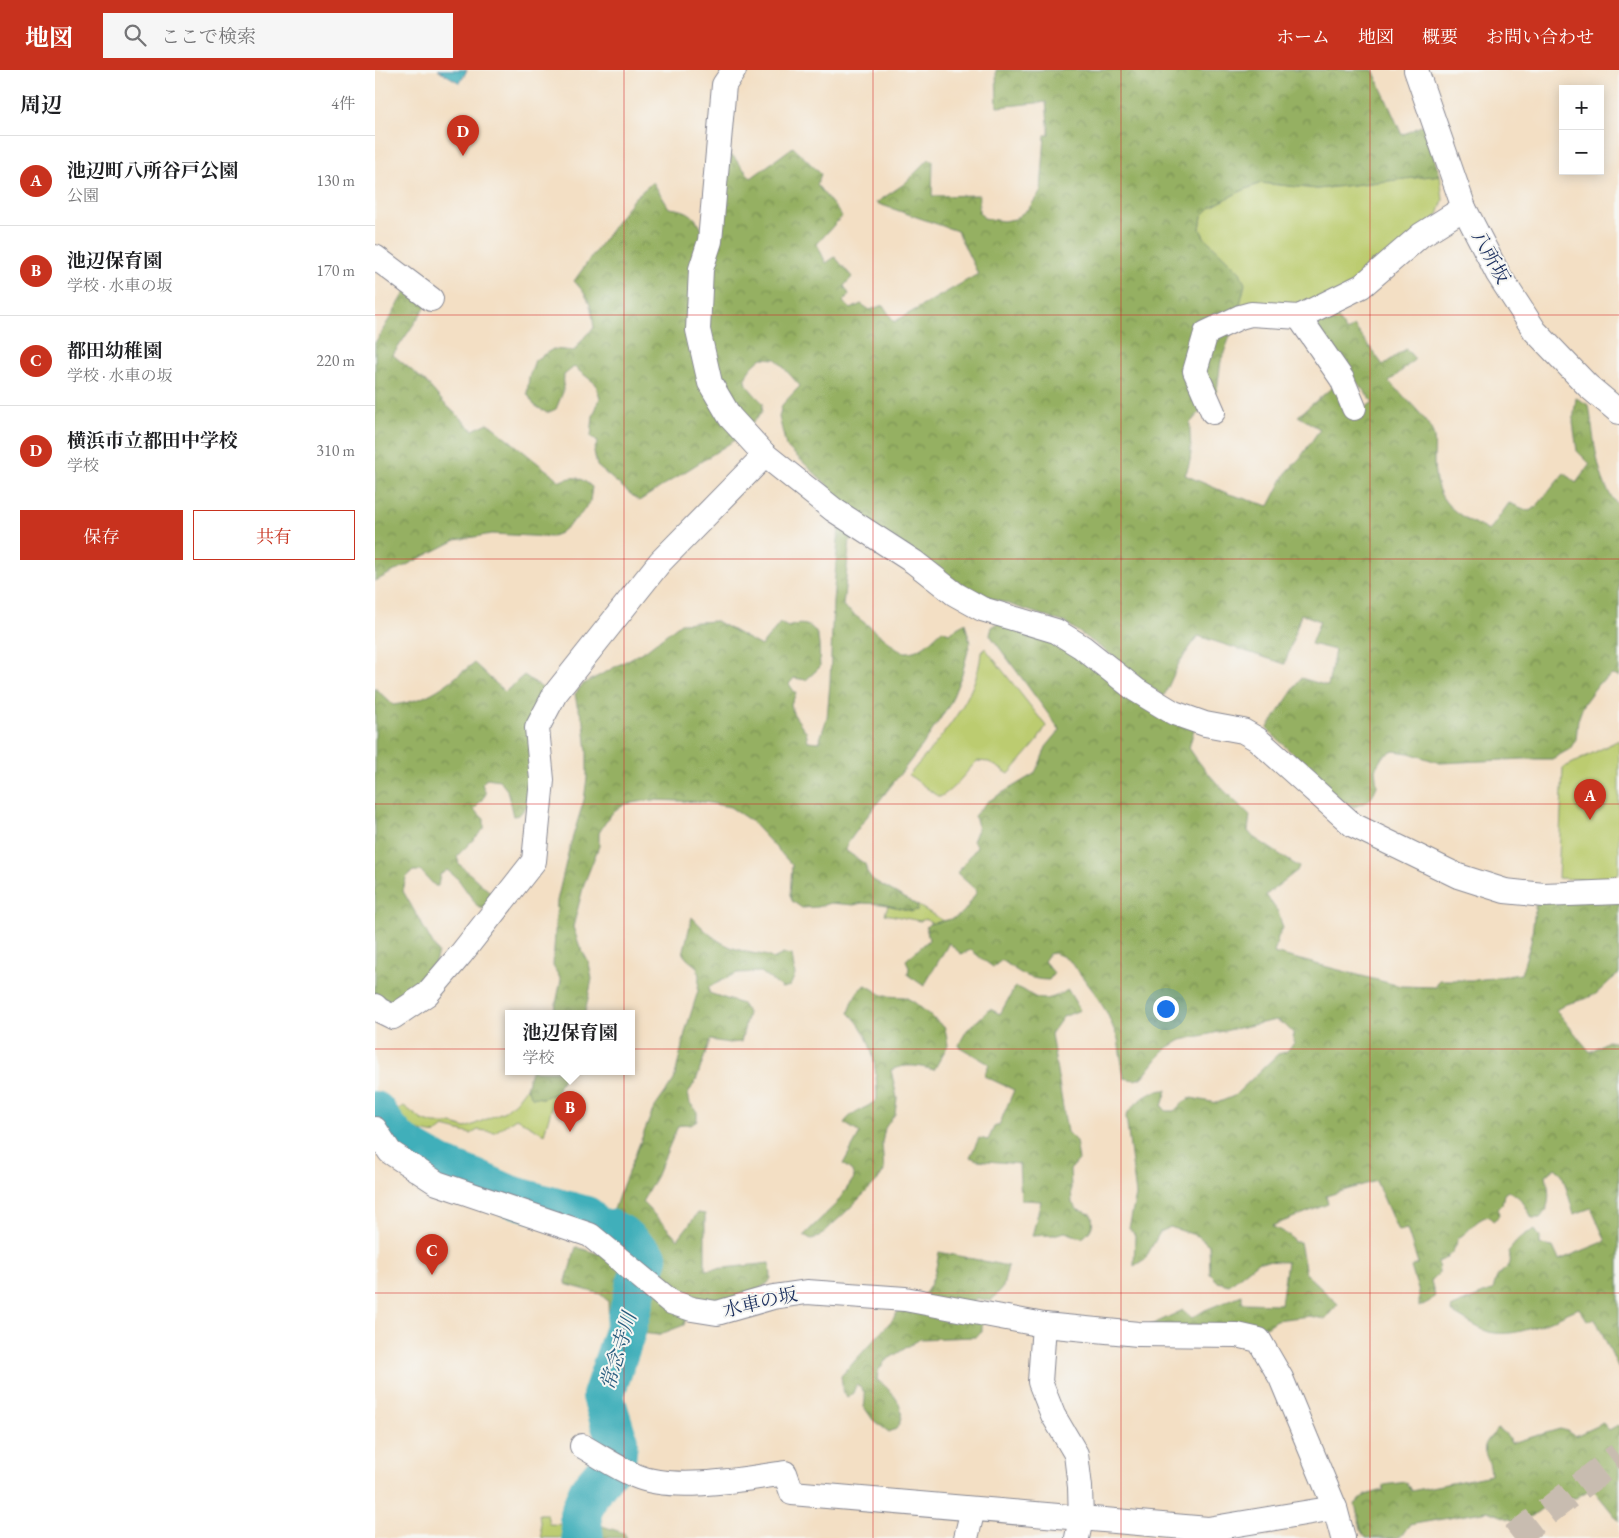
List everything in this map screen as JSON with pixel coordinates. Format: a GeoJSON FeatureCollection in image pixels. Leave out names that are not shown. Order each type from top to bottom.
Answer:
{"type":"FeatureCollection","features":[{"type":"Feature","properties":{"kind":"street"},"geometry":{"type":"LineString","coordinates":[[734,70],[724,86],[710,241],[701,269],[698,330],[709,383],[730,417],[765,455],[834,510],[914,562],[955,594],[982,609],[1056,631],[1081,647],[1136,690],[1174,714],[1205,724],[1243,731],[1257,739],[1353,825],[1458,876],[1505,891],[1544,895],[1619,892]]}},
{"type":"Feature","properties":{"kind":"street","name":"八所坂"},"geometry":{"type":"LineString","coordinates":[[1416,70],[1464,208],[1498,274],[1535,331],[1588,386],[1619,412]]}},
{"type":"Feature","properties":{"kind":"street"},"geometry":{"type":"LineString","coordinates":[[1213,412],[1195,371],[1206,333],[1240,317],[1251,314],[1299,317],[1362,286],[1421,235],[1464,208]]}},
{"type":"Feature","properties":{"kind":"street"},"geometry":{"type":"LineString","coordinates":[[375,257],[431,299]]}},
{"type":"Feature","properties":{"kind":"street"},"geometry":{"type":"LineString","coordinates":[[1299,317],[1342,379],[1354,408]]}},
{"type":"Feature","properties":{"kind":"street"},"geometry":{"type":"LineString","coordinates":[[375,1006],[393,1017],[427,994],[534,862],[542,780],[537,728],[555,694],[660,562],[765,455]]}},
{"type":"Feature","properties":{"kind":"street","name":"水車の坂"},"geometry":{"type":"LineString","coordinates":[[375,1129],[382,1157],[437,1183],[590,1235],[671,1302],[693,1309],[717,1313],[773,1297],[807,1292],[905,1299],[1044,1325],[1137,1334],[1237,1335],[1259,1340],[1281,1378],[1335,1508],[1343,1538]]}},
{"type":"Feature","properties":{"kind":"street"},"geometry":{"type":"LineString","coordinates":[[1044,1325],[1039,1382],[1053,1415],[1076,1454],[1080,1487],[1079,1528]]}},
{"type":"Feature","properties":{"kind":"street"},"geometry":{"type":"LineString","coordinates":[[582,1446],[637,1477],[671,1484],[744,1479],[785,1473],[791,1493],[973,1509],[1079,1528],[1207,1534],[1335,1508]]}},
{"type":"Feature","properties":{"kind":"street"},"geometry":{"type":"LineString","coordinates":[[967,1538],[973,1509]]}},
{"type":"Feature","properties":{"kind":"green space"},"geometry":{"type":"Polygon","coordinates":[[[996,70],[1373,70],[1402,135],[1423,125],[1440,175],[1317,189],[1261,183],[1211,207],[1202,216],[1200,229],[1204,237],[1240,272],[1245,284],[1237,317],[1221,361],[1217,390],[1210,401],[1190,423],[1191,455],[1185,475],[1229,494],[1269,506],[1286,473],[1300,458],[1320,429],[1298,416],[1335,385],[1355,415],[1373,402],[1327,346],[1316,324],[1332,311],[1347,332],[1354,326],[1383,365],[1406,349],[1415,359],[1389,382],[1419,412],[1432,431],[1435,477],[1443,498],[1457,513],[1489,531],[1509,503],[1529,511],[1536,507],[1564,473],[1576,483],[1590,464],[1577,451],[1573,422],[1576,398],[1589,405],[1601,472],[1611,497],[1619,506],[1619,677],[1612,675],[1599,683],[1584,703],[1578,720],[1576,739],[1570,749],[1552,759],[1440,763],[1409,753],[1394,751],[1383,756],[1375,769],[1377,786],[1372,797],[1368,801],[1354,807],[1343,802],[1267,729],[1301,678],[1328,686],[1335,650],[1311,644],[1320,621],[1301,614],[1285,664],[1198,636],[1179,663],[1164,696],[1138,679],[1110,654],[1066,623],[978,594],[938,570],[847,509],[825,483],[786,446],[779,417],[782,405],[800,386],[776,359],[762,358],[746,376],[746,381],[751,391],[763,403],[762,412],[738,438],[639,501],[597,466],[594,451],[598,441],[591,437],[593,416],[600,398],[596,384],[574,367],[564,375],[563,392],[556,409],[547,413],[534,405],[527,393],[529,377],[535,360],[553,349],[574,351],[594,328],[589,302],[574,281],[634,198],[653,182],[669,208],[683,210],[691,215],[705,235],[718,182],[732,155],[751,178],[793,147],[821,174],[817,185],[842,216],[817,244],[826,263],[835,257],[852,277],[844,286],[849,294],[843,302],[851,309],[861,304],[870,310],[883,305],[894,322],[978,274],[957,231],[876,203],[904,184],[929,159],[933,161],[932,196],[979,195],[979,212],[984,218],[1003,221],[1015,219],[1029,208],[1041,191],[1045,135],[1049,134],[1046,102],[997,107],[996,70]]]}},
{"type":"Feature","properties":{"kind":"green space"},"geometry":{"type":"Polygon","coordinates":[[[1440,175],[1443,200],[1438,215],[1358,283],[1302,308],[1237,317],[1220,254],[1204,237],[1200,229],[1202,216],[1211,207],[1261,183],[1317,189],[1440,175]]]}},
{"type":"Feature","properties":{"kind":"green space"},"geometry":{"type":"Polygon","coordinates":[[[408,288],[428,303],[393,355],[426,382],[444,403],[473,430],[488,423],[560,481],[577,478],[592,487],[590,501],[581,514],[560,533],[550,537],[492,534],[456,540],[375,581],[375,343],[408,288]]]}},
{"type":"Feature","properties":{"kind":"green space"},"geometry":{"type":"Polygon","coordinates":[[[839,527],[905,569],[854,538],[850,539],[843,606],[902,652],[920,649],[942,630],[949,633],[965,623],[970,643],[962,674],[950,704],[922,746],[862,823],[845,850],[865,864],[867,872],[873,880],[917,905],[918,910],[912,911],[882,904],[862,903],[854,905],[830,903],[817,907],[802,908],[792,901],[790,895],[792,865],[751,821],[730,807],[704,802],[652,800],[625,804],[610,815],[599,833],[599,846],[584,884],[573,927],[580,947],[589,963],[592,979],[586,1010],[555,1010],[561,980],[553,966],[557,901],[569,849],[584,800],[587,778],[584,723],[575,694],[582,685],[646,650],[681,623],[716,621],[761,646],[780,623],[788,627],[802,624],[814,629],[816,633],[819,645],[820,667],[806,680],[794,678],[789,684],[796,694],[791,704],[793,713],[806,732],[808,741],[819,742],[827,718],[839,527]]]}},
{"type":"Feature","properties":{"kind":"green space"},"geometry":{"type":"Polygon","coordinates":[[[1003,620],[1076,654],[1195,726],[1189,748],[1217,783],[1250,815],[1248,831],[1253,837],[1299,867],[1298,870],[1266,895],[1278,912],[1283,928],[1278,937],[1274,953],[1400,986],[1436,987],[1439,980],[1476,980],[1521,974],[1531,942],[1536,900],[1619,897],[1619,974],[1596,994],[1566,1004],[1556,1010],[1590,1052],[1608,1041],[1619,1043],[1619,1369],[1595,1318],[1587,1321],[1579,1308],[1535,1327],[1512,1333],[1489,1332],[1451,1312],[1452,1307],[1493,1290],[1497,1277],[1508,1267],[1510,1257],[1508,1252],[1520,1239],[1531,1231],[1535,1230],[1540,1237],[1540,1245],[1553,1247],[1559,1260],[1606,1241],[1591,1208],[1574,1214],[1562,1174],[1555,1168],[1546,1175],[1549,1192],[1548,1203],[1540,1218],[1532,1218],[1520,1199],[1508,1191],[1504,1194],[1502,1204],[1498,1208],[1499,1216],[1493,1221],[1488,1216],[1479,1221],[1458,1238],[1454,1250],[1449,1256],[1438,1262],[1439,1273],[1431,1281],[1435,1296],[1419,1307],[1419,1293],[1411,1267],[1418,1263],[1407,1229],[1398,1231],[1376,1181],[1326,1196],[1328,1204],[1272,1226],[1290,1236],[1294,1242],[1300,1242],[1306,1274],[1338,1304],[1325,1319],[1309,1316],[1276,1320],[1257,1333],[1149,1326],[1183,1310],[1192,1318],[1205,1310],[1242,1295],[1242,1303],[1281,1304],[1287,1262],[1259,1261],[1229,1285],[1218,1282],[1210,1274],[1209,1245],[1198,1236],[1170,1227],[1160,1232],[1145,1259],[1134,1266],[1135,1235],[1129,1228],[1136,1195],[1126,1116],[1133,1106],[1149,1094],[1161,1090],[1167,1090],[1162,1106],[1166,1111],[1174,1111],[1191,1098],[1217,1103],[1234,1096],[1278,1054],[1286,1052],[1294,1043],[1293,1033],[1276,1020],[1181,1040],[1164,1050],[1143,1077],[1135,1080],[1124,1078],[1118,1039],[1107,1013],[1071,962],[1062,956],[1053,953],[1049,954],[1044,961],[1054,973],[1049,980],[1042,980],[1024,974],[1002,960],[993,967],[971,950],[961,954],[949,943],[924,986],[908,975],[909,967],[906,960],[929,940],[926,927],[929,924],[948,920],[959,915],[967,907],[977,891],[957,873],[977,847],[973,841],[977,832],[974,816],[987,802],[1034,774],[1046,747],[1060,730],[990,635],[992,627],[1003,620]]]}},
{"type":"Feature","properties":{"kind":"green space"},"geometry":{"type":"Polygon","coordinates":[[[985,648],[1046,726],[1036,743],[1009,774],[989,762],[977,761],[955,785],[940,797],[909,775],[944,733],[965,702],[973,686],[981,652],[985,648]]]}},
{"type":"Feature","properties":{"kind":"green space"},"geometry":{"type":"Polygon","coordinates":[[[474,663],[505,692],[524,675],[551,694],[542,801],[528,805],[519,815],[513,816],[507,790],[499,780],[487,778],[482,784],[486,794],[474,810],[484,819],[484,829],[457,856],[459,864],[490,892],[493,900],[483,909],[478,907],[458,879],[447,870],[440,875],[438,886],[435,886],[421,871],[413,871],[406,878],[403,891],[438,953],[435,962],[410,998],[390,1007],[375,996],[375,688],[393,705],[406,703],[437,690],[474,663]]]}},
{"type":"Feature","properties":{"kind":"green space"},"geometry":{"type":"Polygon","coordinates":[[[1619,740],[1619,873],[1603,881],[1558,878],[1563,768],[1619,740]]]}},
{"type":"Feature","properties":{"kind":"green space"},"geometry":{"type":"Polygon","coordinates":[[[888,905],[912,911],[917,910],[917,905],[944,921],[933,924],[925,919],[920,921],[885,914],[888,905]]]}},
{"type":"Feature","properties":{"kind":"green space"},"geometry":{"type":"Polygon","coordinates":[[[692,917],[710,935],[730,947],[773,959],[783,954],[792,955],[795,975],[790,986],[782,988],[761,972],[737,973],[709,987],[709,993],[742,1004],[748,1013],[741,1042],[729,1043],[710,1040],[697,1078],[688,1094],[690,1103],[697,1112],[697,1121],[691,1125],[684,1124],[678,1126],[656,1177],[642,1202],[678,1239],[698,1213],[705,1214],[705,1270],[770,1263],[771,1278],[768,1283],[749,1295],[725,1301],[691,1298],[684,1325],[658,1335],[609,1329],[608,1301],[600,1294],[565,1284],[576,1247],[599,1254],[619,1195],[653,1110],[674,1080],[686,1029],[698,991],[699,976],[697,967],[683,954],[692,917]]]}},
{"type":"Feature","properties":{"kind":"green space"},"geometry":{"type":"Polygon","coordinates":[[[866,985],[884,996],[905,997],[914,1002],[945,1028],[948,1045],[934,1070],[918,1066],[908,1066],[891,1070],[897,1098],[895,1114],[885,1128],[882,1143],[884,1171],[880,1178],[819,1237],[811,1239],[804,1235],[836,1204],[854,1178],[852,1171],[843,1164],[860,1133],[844,1123],[852,1114],[877,1099],[872,1053],[863,1032],[849,1013],[857,993],[866,985]]]}},
{"type":"Feature","properties":{"kind":"green space"},"geometry":{"type":"Polygon","coordinates":[[[1015,987],[1042,999],[1051,998],[1068,990],[1080,1010],[1063,1017],[1051,1034],[1067,1132],[1076,1141],[1079,1160],[1070,1170],[1072,1203],[1078,1210],[1091,1214],[1093,1222],[1088,1233],[1082,1238],[1065,1232],[1053,1235],[1032,1236],[1041,1201],[1021,1200],[1019,1164],[977,1160],[970,1157],[979,1138],[988,1140],[994,1127],[999,1125],[1014,1090],[984,1076],[989,1064],[958,1046],[967,1030],[990,1009],[1000,1014],[1015,987]]]}},
{"type":"Feature","properties":{"kind":"green space"},"geometry":{"type":"Polygon","coordinates":[[[530,1075],[564,1075],[556,1093],[543,1098],[532,1097],[526,1088],[530,1075]]]}},
{"type":"Feature","properties":{"kind":"green space"},"geometry":{"type":"Polygon","coordinates":[[[526,1088],[532,1097],[543,1098],[556,1093],[544,1134],[516,1118],[495,1132],[478,1130],[471,1134],[444,1127],[435,1134],[412,1129],[403,1136],[394,1126],[389,1116],[404,1106],[422,1120],[434,1124],[452,1124],[466,1128],[505,1111],[526,1088]]]}},
{"type":"Feature","properties":{"kind":"green space"},"geometry":{"type":"Polygon","coordinates":[[[939,1252],[1008,1266],[1003,1287],[991,1301],[976,1298],[972,1304],[982,1321],[982,1332],[975,1337],[920,1339],[885,1361],[878,1371],[877,1380],[898,1401],[901,1412],[901,1420],[898,1426],[889,1432],[873,1420],[864,1407],[865,1394],[862,1389],[856,1385],[853,1393],[847,1397],[843,1391],[841,1376],[899,1311],[923,1295],[934,1275],[939,1252]]]}},
{"type":"Feature","properties":{"kind":"green space"},"geometry":{"type":"Polygon","coordinates":[[[1603,1423],[1609,1430],[1619,1426],[1619,1521],[1592,1488],[1576,1498],[1557,1497],[1532,1516],[1517,1522],[1488,1511],[1409,1525],[1402,1535],[1396,1538],[1366,1538],[1361,1529],[1355,1504],[1366,1495],[1383,1490],[1384,1485],[1406,1482],[1411,1491],[1491,1475],[1485,1448],[1490,1437],[1498,1429],[1505,1433],[1511,1443],[1560,1429],[1568,1431],[1575,1436],[1603,1423]]]}},
{"type":"Feature","properties":{"kind":"green space"},"geometry":{"type":"Polygon","coordinates":[[[579,1503],[590,1508],[593,1523],[624,1533],[627,1538],[568,1538],[573,1511],[579,1503]]]}},
{"type":"Feature","properties":{"kind":"green space"},"geometry":{"type":"Polygon","coordinates":[[[539,1514],[547,1514],[549,1524],[570,1525],[568,1538],[542,1538],[539,1514]]]}},
{"type":"Feature","properties":{"kind":"water"},"geometry":{"type":"Polygon","coordinates":[[[438,70],[467,70],[460,83],[438,70]]]}},
{"type":"Feature","properties":{"kind":"waterway","name":"常念寺川"},"geometry":{"type":"LineString","coordinates":[[375,1112],[399,1143],[439,1166],[510,1196],[586,1217]]}},
{"type":"Feature","properties":{"kind":"waterway","name":"常念寺川"},"geometry":{"type":"LineString","coordinates":[[583,1538],[580,1515],[589,1492],[615,1461],[617,1441],[603,1396],[626,1328],[636,1287],[647,1259],[620,1235],[610,1230]]}},
{"type":"Feature","properties":{"kind":"tunnel"},"geometry":{"type":"LineString","coordinates":[[1513,1538],[1619,1456]]}},
{"type":"Feature","properties":{"kind":"place","name":"横浜市立都田中学校"},"geometry":{"type":"Point","coordinates":[463,156]}},
{"type":"Feature","properties":{"kind":"place","name":"池辺町八所谷戸公園"},"geometry":{"type":"Point","coordinates":[1590,820]}},
{"type":"Feature","properties":{"kind":"place","name":"池辺保育園"},"geometry":{"type":"Point","coordinates":[570,1132]}},
{"type":"Feature","properties":{"kind":"place","name":"都田幼稚園"},"geometry":{"type":"Point","coordinates":[432,1275]}}]}
